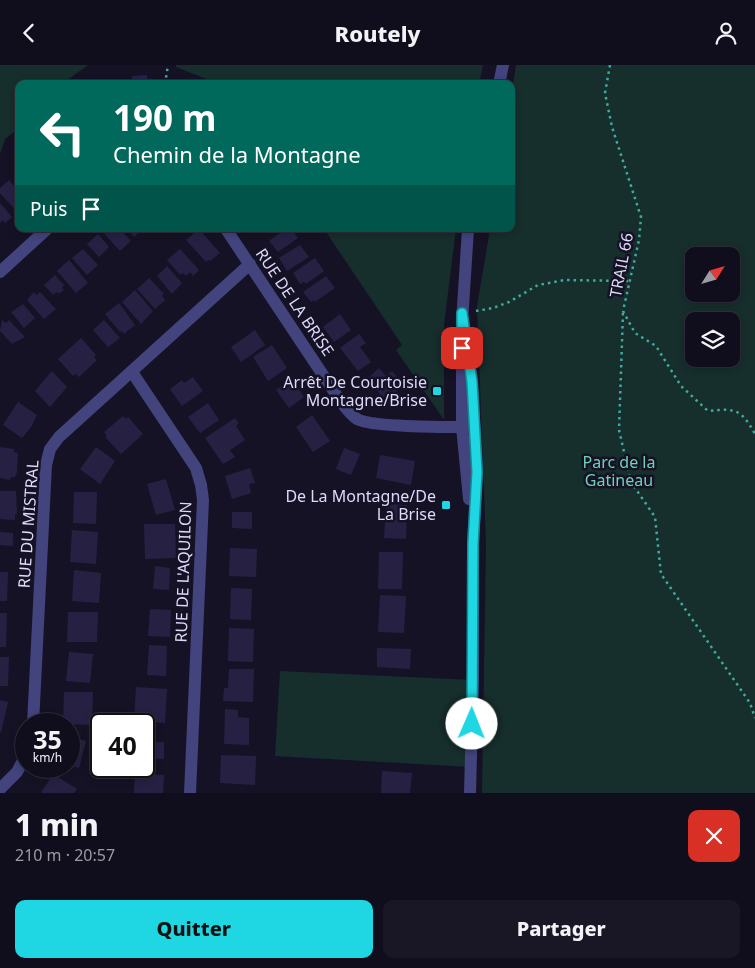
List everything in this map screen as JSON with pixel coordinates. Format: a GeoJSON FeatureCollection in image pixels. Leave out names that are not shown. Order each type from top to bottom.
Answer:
{"type":"FeatureCollection","features":[{"type":"Feature","properties":{"kind":"street"},"geometry":{"type":"LineString","coordinates":[[500,80],[503,65]]}},
{"type":"Feature","properties":{"kind":"street"},"geometry":{"type":"LineString","coordinates":[[0,271],[44,232]]}},
{"type":"Feature","properties":{"kind":"street","name":"RUE DE LA BRISE"},"geometry":{"type":"LineString","coordinates":[[228,232],[348,411],[358,419],[382,424],[468,427]]}},
{"type":"Feature","properties":{"kind":"street"},"geometry":{"type":"LineString","coordinates":[[468,232],[462,313],[472,382],[468,427],[477,472],[473,544],[473,680],[470,793]]}},
{"type":"Feature","properties":{"kind":"street","name":"RUE DU MISTRAL"},"geometry":{"type":"LineString","coordinates":[[34,713],[46,465],[50,449],[59,437],[250,264]]}},
{"type":"Feature","properties":{"kind":"street","name":"RUE DE L'AQUILON"},"geometry":{"type":"LineString","coordinates":[[132,372],[196,468],[201,485],[203,500],[190,793]]}},
{"type":"Feature","properties":{"kind":"street"},"geometry":{"type":"LineString","coordinates":[[0,789],[15,774]]}},
{"type":"Feature","properties":{"kind":"path"},"geometry":{"type":"LineString","coordinates":[[166,80],[168,65]]}},
{"type":"Feature","properties":{"kind":"path","name":"TRAIL 66"},"geometry":{"type":"LineString","coordinates":[[610,65],[605,93],[612,127],[641,217],[639,240],[623,311],[635,333],[656,346],[681,386],[708,411],[730,409],[746,419],[755,434]]}},
{"type":"Feature","properties":{"kind":"path"},"geometry":{"type":"LineString","coordinates":[[462,313],[493,308],[509,302],[538,285],[565,280],[630,281]]}},
{"type":"Feature","properties":{"kind":"path"},"geometry":{"type":"LineString","coordinates":[[623,311],[619,430],[631,482],[655,517],[660,574],[750,703],[755,718]]}},
{"type":"Feature","properties":{"kind":"green space"},"geometry":{"type":"Polygon","coordinates":[[[0,65],[88,65],[67,80],[15,80],[15,131],[5,139],[0,154],[0,65]]]}},
{"type":"Feature","properties":{"kind":"green space"},"geometry":{"type":"Polygon","coordinates":[[[176,65],[483,65],[480,80],[209,80],[176,67],[176,65]]]}},
{"type":"Feature","properties":{"kind":"green space","name":"Parc de la Gatineau"},"geometry":{"type":"Polygon","coordinates":[[[516,65],[755,65],[755,793],[482,793],[486,545],[477,306],[489,232],[515,232],[514,80],[516,65]]]}},
{"type":"Feature","properties":{"kind":"green space"},"geometry":{"type":"Polygon","coordinates":[[[326,232],[456,232],[444,325],[444,420],[396,350],[402,345],[326,232]]]}},
{"type":"Feature","properties":{"kind":"green space"},"geometry":{"type":"Polygon","coordinates":[[[280,671],[473,680],[471,767],[275,756],[280,671]]]}},
{"type":"Feature","properties":{"kind":"building"},"geometry":{"type":"Polygon","coordinates":[[[147,75],[148,80],[132,80],[132,76],[147,75]]]}},
{"type":"Feature","properties":{"kind":"building"},"geometry":{"type":"Polygon","coordinates":[[[9,180],[15,187],[15,210],[0,193],[0,188],[9,180]]]}},
{"type":"Feature","properties":{"kind":"building"},"geometry":{"type":"Polygon","coordinates":[[[0,203],[12,217],[5,223],[3,220],[0,223],[0,203]]]}},
{"type":"Feature","properties":{"kind":"building"},"geometry":{"type":"Polygon","coordinates":[[[103,232],[123,232],[131,241],[120,251],[103,232]]]}},
{"type":"Feature","properties":{"kind":"building"},"geometry":{"type":"Polygon","coordinates":[[[130,232],[140,232],[134,237],[130,232]]]}},
{"type":"Feature","properties":{"kind":"building"},"geometry":{"type":"Polygon","coordinates":[[[195,232],[202,232],[220,253],[206,262],[186,240],[195,232]]]}},
{"type":"Feature","properties":{"kind":"building"},"geometry":{"type":"Polygon","coordinates":[[[281,232],[293,232],[298,238],[278,252],[269,241],[281,232]]]}},
{"type":"Feature","properties":{"kind":"building"},"geometry":{"type":"Polygon","coordinates":[[[98,234],[109,247],[99,257],[87,244],[98,234]]]}},
{"type":"Feature","properties":{"kind":"building"},"geometry":{"type":"Polygon","coordinates":[[[300,245],[309,257],[287,271],[279,258],[300,245]]]}},
{"type":"Feature","properties":{"kind":"building"},"geometry":{"type":"Polygon","coordinates":[[[83,249],[98,265],[87,275],[72,258],[83,249]]]}},
{"type":"Feature","properties":{"kind":"building"},"geometry":{"type":"Polygon","coordinates":[[[180,249],[199,270],[193,276],[190,272],[186,276],[183,273],[180,275],[167,260],[180,249]]]}},
{"type":"Feature","properties":{"kind":"building"},"geometry":{"type":"Polygon","coordinates":[[[315,258],[324,271],[306,284],[304,282],[300,284],[293,273],[315,258]]]}},
{"type":"Feature","properties":{"kind":"building"},"geometry":{"type":"Polygon","coordinates":[[[69,260],[88,283],[76,293],[57,271],[69,260]]]}},
{"type":"Feature","properties":{"kind":"building"},"geometry":{"type":"Polygon","coordinates":[[[167,266],[182,283],[172,294],[157,276],[167,266]]]}},
{"type":"Feature","properties":{"kind":"building"},"geometry":{"type":"Polygon","coordinates":[[[55,275],[64,285],[62,288],[64,290],[59,294],[57,292],[53,295],[44,285],[55,275]]]}},
{"type":"Feature","properties":{"kind":"building"},"geometry":{"type":"Polygon","coordinates":[[[326,276],[335,288],[315,302],[314,300],[311,302],[303,292],[326,276]]]}},
{"type":"Feature","properties":{"kind":"building"},"geometry":{"type":"Polygon","coordinates":[[[149,278],[164,294],[162,296],[165,300],[155,309],[137,289],[149,278]]]}},
{"type":"Feature","properties":{"kind":"building"},"geometry":{"type":"Polygon","coordinates":[[[135,290],[153,311],[141,324],[122,302],[135,290]]]}},
{"type":"Feature","properties":{"kind":"building"},"geometry":{"type":"Polygon","coordinates":[[[34,292],[36,295],[40,292],[56,309],[44,319],[27,300],[34,292]]]}},
{"type":"Feature","properties":{"kind":"building"},"geometry":{"type":"Polygon","coordinates":[[[119,303],[135,325],[124,334],[122,331],[120,332],[105,314],[119,303]]]}},
{"type":"Feature","properties":{"kind":"building"},"geometry":{"type":"Polygon","coordinates":[[[23,304],[35,318],[24,328],[11,312],[23,304]]]}},
{"type":"Feature","properties":{"kind":"building"},"geometry":{"type":"Polygon","coordinates":[[[340,314],[351,330],[334,342],[323,327],[340,314]]]}},
{"type":"Feature","properties":{"kind":"building"},"geometry":{"type":"Polygon","coordinates":[[[2,320],[6,323],[9,320],[25,337],[12,344],[0,331],[2,320]]]}},
{"type":"Feature","properties":{"kind":"building"},"geometry":{"type":"Polygon","coordinates":[[[104,320],[120,338],[108,347],[93,330],[104,320]]]}},
{"type":"Feature","properties":{"kind":"building"},"geometry":{"type":"Polygon","coordinates":[[[255,330],[265,345],[241,362],[231,347],[255,330]]]}},
{"type":"Feature","properties":{"kind":"building"},"geometry":{"type":"Polygon","coordinates":[[[359,334],[366,343],[360,347],[371,362],[358,371],[340,348],[359,334]]]}},
{"type":"Feature","properties":{"kind":"building"},"geometry":{"type":"Polygon","coordinates":[[[81,338],[96,355],[94,357],[97,360],[79,377],[76,374],[73,376],[58,359],[81,338]]]}},
{"type":"Feature","properties":{"kind":"building"},"geometry":{"type":"Polygon","coordinates":[[[272,345],[287,368],[268,381],[253,357],[272,345]]]}},
{"type":"Feature","properties":{"kind":"building"},"geometry":{"type":"Polygon","coordinates":[[[379,368],[386,376],[392,371],[404,385],[386,401],[367,379],[379,368]]]}},
{"type":"Feature","properties":{"kind":"building"},"geometry":{"type":"Polygon","coordinates":[[[52,371],[67,387],[50,407],[35,391],[52,371]]]}},
{"type":"Feature","properties":{"kind":"building"},"geometry":{"type":"Polygon","coordinates":[[[193,377],[203,391],[182,406],[170,389],[182,380],[184,383],[193,377]]]}},
{"type":"Feature","properties":{"kind":"building"},"geometry":{"type":"Polygon","coordinates":[[[292,379],[304,397],[289,408],[276,390],[292,379]]]}},
{"type":"Feature","properties":{"kind":"building"},"geometry":{"type":"Polygon","coordinates":[[[18,402],[37,415],[31,427],[22,438],[3,425],[18,402]]]}},
{"type":"Feature","properties":{"kind":"building"},"geometry":{"type":"Polygon","coordinates":[[[208,403],[219,420],[200,433],[188,417],[208,403]]]}},
{"type":"Feature","properties":{"kind":"building"},"geometry":{"type":"Polygon","coordinates":[[[312,415],[330,441],[313,452],[296,427],[312,415]]]}},
{"type":"Feature","properties":{"kind":"building"},"geometry":{"type":"Polygon","coordinates":[[[123,416],[126,419],[128,417],[143,434],[121,454],[105,437],[107,436],[104,432],[123,416]]]}},
{"type":"Feature","properties":{"kind":"building"},"geometry":{"type":"Polygon","coordinates":[[[235,418],[239,423],[236,426],[245,440],[230,450],[235,457],[223,464],[205,438],[235,418]]]}},
{"type":"Feature","properties":{"kind":"building"},"geometry":{"type":"Polygon","coordinates":[[[0,447],[14,449],[14,452],[18,453],[17,472],[15,477],[11,477],[10,480],[0,478],[0,447]]]}},
{"type":"Feature","properties":{"kind":"building"},"geometry":{"type":"Polygon","coordinates":[[[96,447],[115,461],[100,484],[80,469],[96,447]]]}},
{"type":"Feature","properties":{"kind":"building"},"geometry":{"type":"Polygon","coordinates":[[[344,448],[360,454],[351,475],[336,469],[344,448]]]}},
{"type":"Feature","properties":{"kind":"building"},"geometry":{"type":"Polygon","coordinates":[[[380,455],[415,461],[411,485],[376,478],[380,455]]]}},
{"type":"Feature","properties":{"kind":"building"},"geometry":{"type":"Polygon","coordinates":[[[250,468],[255,483],[249,484],[251,493],[232,499],[225,476],[250,468]]]}},
{"type":"Feature","properties":{"kind":"building"},"geometry":{"type":"Polygon","coordinates":[[[166,479],[175,510],[156,515],[147,484],[166,479]]]}},
{"type":"Feature","properties":{"kind":"building"},"geometry":{"type":"Polygon","coordinates":[[[0,491],[16,491],[17,514],[15,514],[15,520],[0,519],[0,491]]]}},
{"type":"Feature","properties":{"kind":"building"},"geometry":{"type":"Polygon","coordinates":[[[74,492],[97,492],[96,524],[73,523],[74,492]]]}},
{"type":"Feature","properties":{"kind":"building"},"geometry":{"type":"Polygon","coordinates":[[[386,504],[407,505],[406,539],[384,538],[386,504]]]}},
{"type":"Feature","properties":{"kind":"building"},"geometry":{"type":"Polygon","coordinates":[[[232,512],[252,512],[252,529],[232,528],[232,512]]]}},
{"type":"Feature","properties":{"kind":"building"},"geometry":{"type":"Polygon","coordinates":[[[144,524],[175,524],[176,558],[145,559],[144,524]]]}},
{"type":"Feature","properties":{"kind":"building"},"geometry":{"type":"Polygon","coordinates":[[[72,530],[98,532],[96,564],[70,562],[72,530]]]}},
{"type":"Feature","properties":{"kind":"building"},"geometry":{"type":"Polygon","coordinates":[[[0,532],[13,533],[13,546],[0,545],[0,532]]]}},
{"type":"Feature","properties":{"kind":"building"},"geometry":{"type":"Polygon","coordinates":[[[230,548],[257,549],[256,577],[229,576],[230,548]]]}},
{"type":"Feature","properties":{"kind":"building"},"geometry":{"type":"Polygon","coordinates":[[[379,552],[403,552],[402,589],[378,589],[379,552]]]}},
{"type":"Feature","properties":{"kind":"building"},"geometry":{"type":"Polygon","coordinates":[[[155,566],[170,568],[169,590],[153,589],[155,566]]]}},
{"type":"Feature","properties":{"kind":"building"},"geometry":{"type":"Polygon","coordinates":[[[74,570],[101,573],[99,603],[72,601],[74,570]]]}},
{"type":"Feature","properties":{"kind":"building"},"geometry":{"type":"Polygon","coordinates":[[[0,572],[8,572],[7,601],[0,601],[0,572]]]}},
{"type":"Feature","properties":{"kind":"building"},"geometry":{"type":"Polygon","coordinates":[[[231,588],[252,589],[251,620],[230,619],[231,588]]]}},
{"type":"Feature","properties":{"kind":"building"},"geometry":{"type":"Polygon","coordinates":[[[380,595],[406,596],[404,633],[378,632],[380,595]]]}},
{"type":"Feature","properties":{"kind":"building"},"geometry":{"type":"Polygon","coordinates":[[[150,609],[171,610],[170,637],[148,636],[150,609]]]}},
{"type":"Feature","properties":{"kind":"building"},"geometry":{"type":"Polygon","coordinates":[[[68,612],[98,612],[97,642],[67,642],[68,612]]]}},
{"type":"Feature","properties":{"kind":"building"},"geometry":{"type":"Polygon","coordinates":[[[0,613],[7,613],[6,647],[0,647],[0,613]]]}},
{"type":"Feature","properties":{"kind":"building"},"geometry":{"type":"Polygon","coordinates":[[[229,628],[254,629],[253,662],[228,661],[229,628]]]}},
{"type":"Feature","properties":{"kind":"building"},"geometry":{"type":"Polygon","coordinates":[[[149,645],[167,646],[166,676],[147,675],[149,645]]]}},
{"type":"Feature","properties":{"kind":"building"},"geometry":{"type":"Polygon","coordinates":[[[377,648],[411,649],[410,669],[377,667],[377,648]]]}},
{"type":"Feature","properties":{"kind":"building"},"geometry":{"type":"Polygon","coordinates":[[[69,652],[93,654],[90,683],[66,681],[69,652]]]}},
{"type":"Feature","properties":{"kind":"building"},"geometry":{"type":"Polygon","coordinates":[[[0,657],[9,657],[8,686],[0,686],[0,657]]]}},
{"type":"Feature","properties":{"kind":"building"},"geometry":{"type":"Polygon","coordinates":[[[229,669],[254,669],[253,702],[223,701],[224,688],[228,688],[229,669]]]}},
{"type":"Feature","properties":{"kind":"building"},"geometry":{"type":"Polygon","coordinates":[[[136,687],[167,689],[165,723],[155,722],[155,713],[134,713],[136,687]]]}},
{"type":"Feature","properties":{"kind":"building"},"geometry":{"type":"Polygon","coordinates":[[[64,692],[93,692],[90,725],[80,725],[80,713],[63,713],[64,692]]]}},
{"type":"Feature","properties":{"kind":"building"},"geometry":{"type":"Polygon","coordinates":[[[0,700],[8,702],[1,732],[0,732],[0,700]]]}},
{"type":"Feature","properties":{"kind":"building"},"geometry":{"type":"Polygon","coordinates":[[[225,709],[238,710],[238,717],[249,718],[249,745],[224,744],[225,709]]]}},
{"type":"Feature","properties":{"kind":"building"},"geometry":{"type":"Polygon","coordinates":[[[80,739],[86,741],[80,764],[80,739]]]}},
{"type":"Feature","properties":{"kind":"building"},"geometry":{"type":"Polygon","coordinates":[[[155,742],[164,742],[164,759],[155,759],[155,742]]]}},
{"type":"Feature","properties":{"kind":"building"},"geometry":{"type":"Polygon","coordinates":[[[221,755],[256,756],[255,785],[220,783],[221,755]]]}},
{"type":"Feature","properties":{"kind":"building"},"geometry":{"type":"Polygon","coordinates":[[[382,771],[412,773],[410,793],[381,793],[382,771]]]}},
{"type":"Feature","properties":{"kind":"building"},"geometry":{"type":"Polygon","coordinates":[[[155,774],[164,775],[163,793],[134,793],[135,778],[155,778],[155,774]]]}},
{"type":"Feature","properties":{"kind":"building"},"geometry":{"type":"Polygon","coordinates":[[[50,778],[59,778],[77,789],[74,793],[41,793],[50,778]]]}},
{"type":"Feature","properties":{"kind":"place","name":"Arrêt De Courtoisie Montagne/Brise"},"geometry":{"type":"Point","coordinates":[437,391]}},
{"type":"Feature","properties":{"kind":"place","name":"De La Montagne/De La Brise"},"geometry":{"type":"Point","coordinates":[446,505]}},
{"type":"Feature","properties":{"kind":"route"},"geometry":{"type":"LineString","coordinates":[[462,348],[462,313],[472,382],[477,472],[473,544],[472,724]]}}]}
